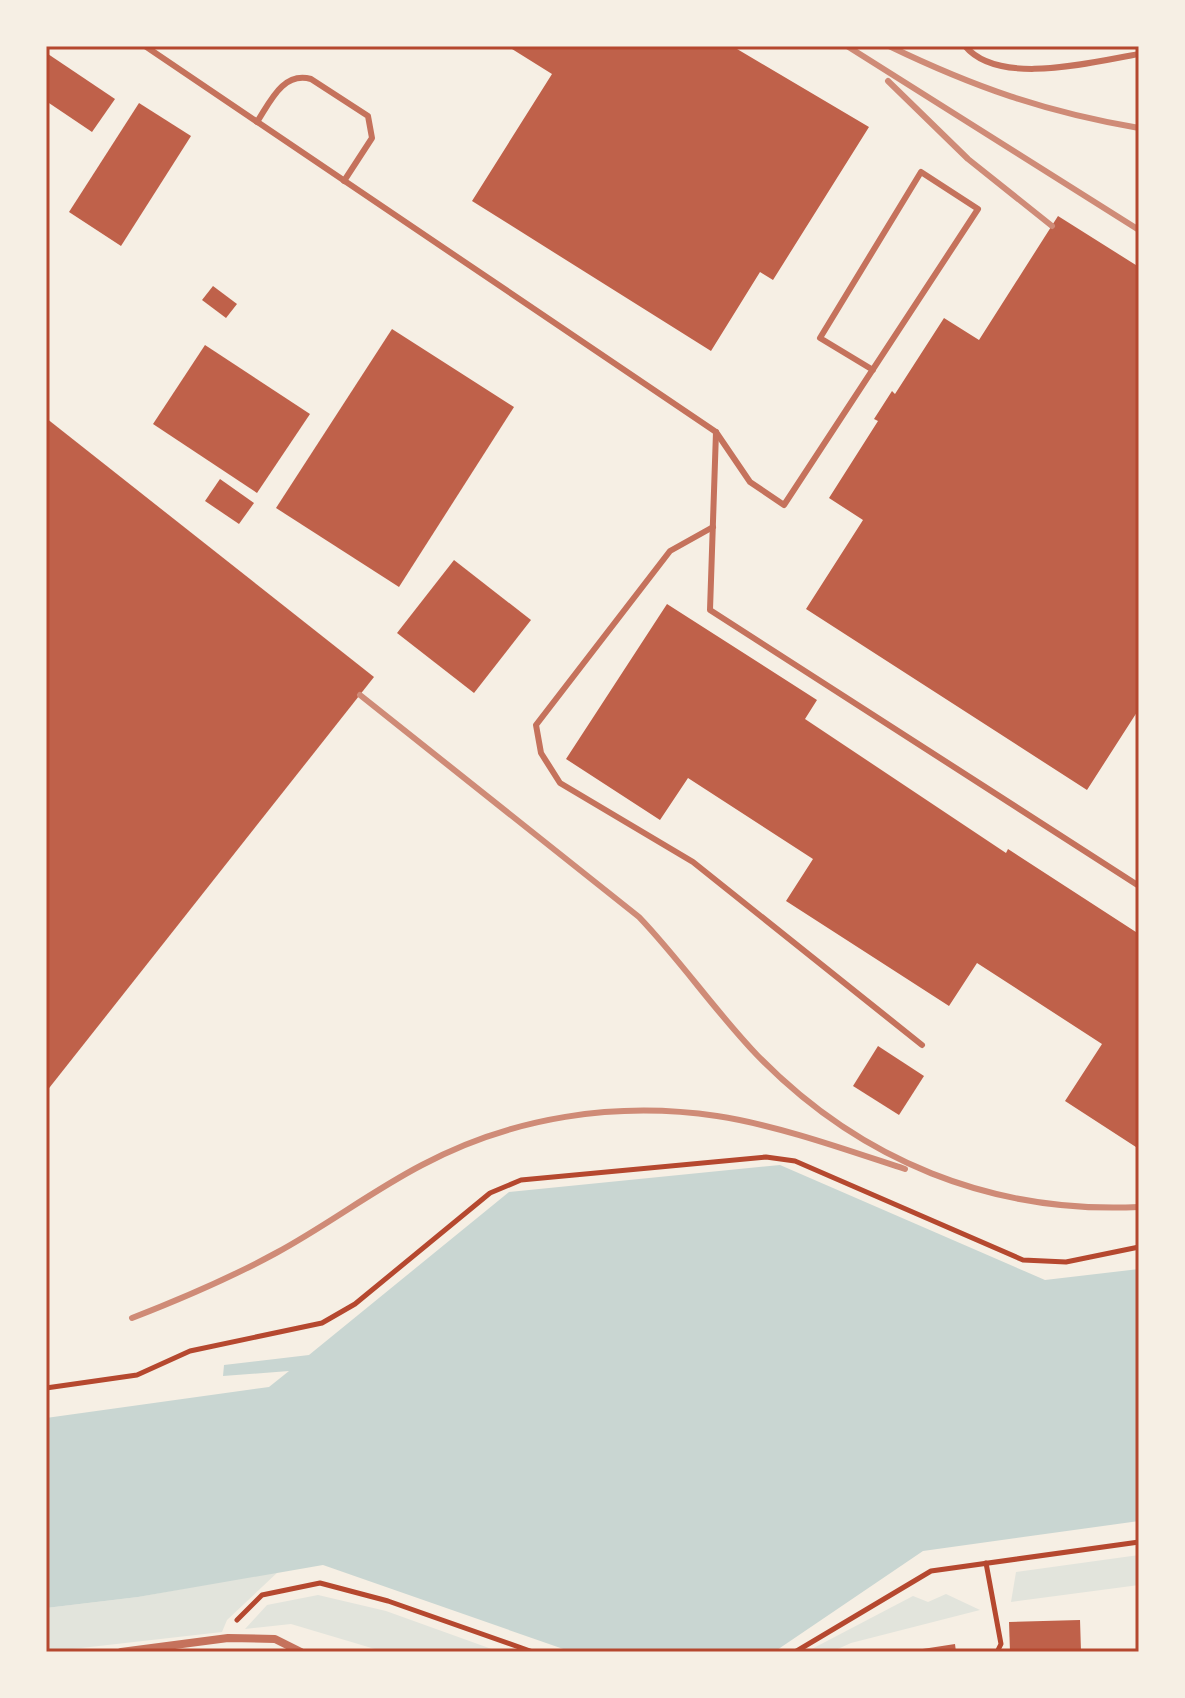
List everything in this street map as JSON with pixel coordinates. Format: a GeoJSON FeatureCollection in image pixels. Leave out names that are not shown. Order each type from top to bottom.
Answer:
{"type":"FeatureCollection","features":[{"type":"Feature","properties":{"kind":"street"},"geometry":{"type":"LineString","coordinates":[[121,1652],[228,1638],[275,1639],[301,1652]]}},
{"type":"Feature","properties":{"kind":"lane"},"geometry":{"type":"LineString","coordinates":[[145,46],[716,432],[750,482],[784,505],[873,370],[978,209],[921,172],[820,338],[873,370]]}},
{"type":"Feature","properties":{"kind":"lane"},"geometry":{"type":"LineString","coordinates":[[965,46],[975,58],[1010,67],[1050,69],[1139,54]]}},
{"type":"Feature","properties":{"kind":"lane"},"geometry":{"type":"LineString","coordinates":[[257,122],[280,88],[289,79],[301,76],[368,116],[372,138],[344,181]]}},
{"type":"Feature","properties":{"kind":"lane"},"geometry":{"type":"LineString","coordinates":[[716,432],[710,610],[1139,886]]}},
{"type":"Feature","properties":{"kind":"lane"},"geometry":{"type":"LineString","coordinates":[[713,527],[670,551],[630,600],[536,725],[541,753],[560,783],[693,862],[922,1045]]}},
{"type":"Feature","properties":{"kind":"path"},"geometry":{"type":"LineString","coordinates":[[46,1388],[137,1375],[190,1351],[322,1323],[355,1304],[490,1193],[521,1180],[766,1157],[795,1161],[1023,1260],[1066,1262],[1139,1247]]}},
{"type":"Feature","properties":{"kind":"path"},"geometry":{"type":"LineString","coordinates":[[795,1652],[931,1571],[1139,1542]]}},
{"type":"Feature","properties":{"kind":"path"},"geometry":{"type":"LineString","coordinates":[[986,1563],[1001,1644],[997,1652]]}},
{"type":"Feature","properties":{"kind":"path"},"geometry":{"type":"LineString","coordinates":[[228,1638],[233,1624],[262,1595],[320,1583],[388,1601],[533,1652]]}},
{"type":"Feature","properties":{"kind":"shaded area"},"geometry":{"type":"Polygon","coordinates":[[[780,1165],[1045,1280],[1139,1269],[1139,1521],[923,1551],[774,1652],[572,1652],[323,1565],[138,1597],[46,1608],[46,1418],[269,1387],[289,1371],[223,1376],[224,1365],[309,1355],[509,1192],[780,1165]]]}},
{"type":"Feature","properties":{"kind":"shaded area"},"geometry":{"type":"Polygon","coordinates":[[[1139,1555],[1139,1585],[1011,1602],[1016,1572],[1139,1555]]]}},
{"type":"Feature","properties":{"kind":"shaded area"},"geometry":{"type":"Polygon","coordinates":[[[279,1571],[227,1620],[222,1632],[46,1652],[46,1608],[138,1597],[279,1571]]]}},
{"type":"Feature","properties":{"kind":"shaded area"},"geometry":{"type":"Polygon","coordinates":[[[946,1594],[980,1610],[851,1643],[831,1652],[806,1652],[913,1596],[928,1602],[946,1594]]]}},
{"type":"Feature","properties":{"kind":"shaded area"},"geometry":{"type":"Polygon","coordinates":[[[318,1595],[386,1611],[500,1652],[385,1652],[291,1624],[245,1629],[267,1605],[318,1595]]]}},
{"type":"Feature","properties":{"kind":"building"},"geometry":{"type":"Polygon","coordinates":[[[507,46],[732,46],[869,127],[773,280],[760,272],[711,351],[472,201],[552,74],[507,46]]]}},
{"type":"Feature","properties":{"kind":"building"},"geometry":{"type":"Polygon","coordinates":[[[48,54],[115,99],[92,132],[46,101],[48,54]]]}},
{"type":"Feature","properties":{"kind":"building"},"geometry":{"type":"Polygon","coordinates":[[[139,103],[191,136],[121,246],[69,212],[139,103]]]}},
{"type":"Feature","properties":{"kind":"building"},"geometry":{"type":"Polygon","coordinates":[[[1058,216],[1139,267],[1139,709],[1087,790],[806,609],[863,520],[829,498],[878,421],[874,419],[892,391],[895,394],[944,318],[979,340],[1058,216]]]}},
{"type":"Feature","properties":{"kind":"building"},"geometry":{"type":"Polygon","coordinates":[[[213,286],[237,304],[226,318],[202,300],[213,286]]]}},
{"type":"Feature","properties":{"kind":"building"},"geometry":{"type":"Polygon","coordinates":[[[392,329],[514,407],[399,587],[276,508],[392,329]]]}},
{"type":"Feature","properties":{"kind":"building"},"geometry":{"type":"Polygon","coordinates":[[[205,345],[310,414],[257,493],[153,424],[205,345]]]}},
{"type":"Feature","properties":{"kind":"building"},"geometry":{"type":"Polygon","coordinates":[[[46,418],[374,677],[46,1092],[46,418]]]}},
{"type":"Feature","properties":{"kind":"building"},"geometry":{"type":"Polygon","coordinates":[[[220,479],[254,503],[239,524],[205,501],[220,479]]]}},
{"type":"Feature","properties":{"kind":"building"},"geometry":{"type":"Polygon","coordinates":[[[454,560],[531,620],[474,693],[397,633],[454,560]]]}},
{"type":"Feature","properties":{"kind":"building"},"geometry":{"type":"Polygon","coordinates":[[[667,604],[817,700],[805,719],[1006,853],[1008,849],[1139,934],[1139,1149],[1065,1101],[1102,1044],[977,963],[949,1006],[786,901],[813,859],[688,778],[660,820],[566,759],[667,604]]]}},
{"type":"Feature","properties":{"kind":"building"},"geometry":{"type":"Polygon","coordinates":[[[878,1046],[924,1076],[899,1115],[853,1086],[878,1046]]]}},
{"type":"Feature","properties":{"kind":"building"},"geometry":{"type":"Polygon","coordinates":[[[1080,1620],[1081,1651],[1010,1652],[1009,1622],[1080,1620]]]}},
{"type":"Feature","properties":{"kind":"building"},"geometry":{"type":"Polygon","coordinates":[[[955,1644],[956,1652],[916,1652],[916,1650],[955,1644]]]}},
{"type":"Feature","properties":{"kind":"railway"},"geometry":{"type":"LineString","coordinates":[[847,46],[1139,230]]}},
{"type":"Feature","properties":{"kind":"railway"},"geometry":{"type":"LineString","coordinates":[[889,46],[951,74],[1041,106],[1139,128]]}},
{"type":"Feature","properties":{"kind":"railway"},"geometry":{"type":"LineString","coordinates":[[888,81],[968,159],[1052,226]]}},
{"type":"Feature","properties":{"kind":"railway"},"geometry":{"type":"LineString","coordinates":[[360,695],[639,917],[757,1055],[797,1092],[839,1124],[884,1152],[981,1190],[1032,1201],[1085,1207],[1139,1207]]}},
{"type":"Feature","properties":{"kind":"railway"},"geometry":{"type":"LineString","coordinates":[[132,1318],[259,1262],[403,1175],[456,1148],[528,1124],[603,1112],[679,1112],[717,1116],[788,1132],[905,1169]]}}]}
